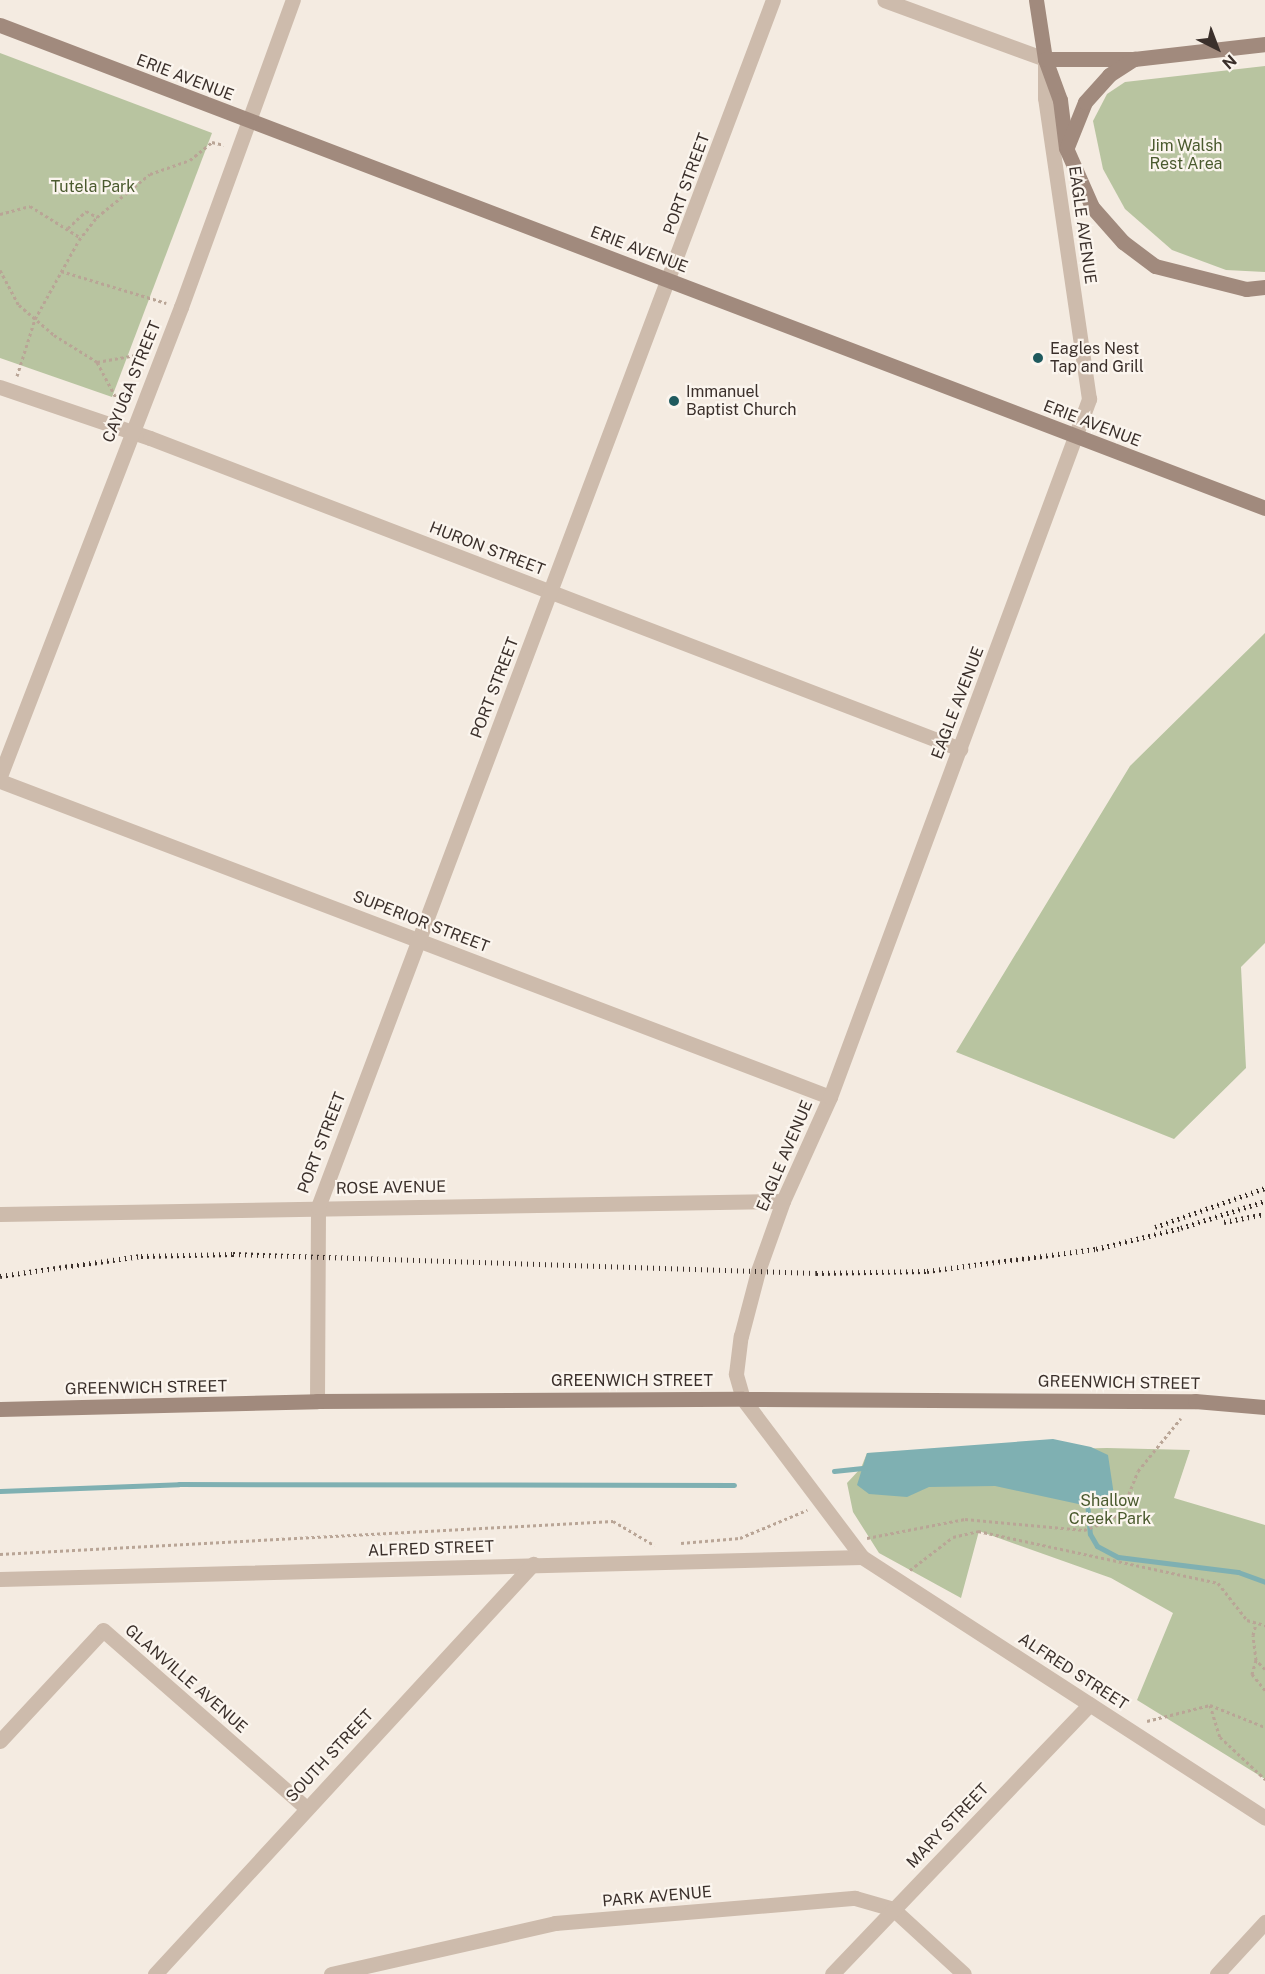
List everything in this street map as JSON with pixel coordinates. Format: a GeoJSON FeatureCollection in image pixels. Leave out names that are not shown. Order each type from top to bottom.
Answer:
{"type":"FeatureCollection","features":[{"type":"Feature","properties":{"kind":"main road","name":"EAGLE AVENUE"},"geometry":{"type":"LineString","coordinates":[[1036,0],[1045,59]]}},
{"type":"Feature","properties":{"kind":"main road","name":"ERIE AVENUE"},"geometry":{"type":"LineString","coordinates":[[0,25],[248,122],[1265,508]]}},
{"type":"Feature","properties":{"kind":"main road"},"geometry":{"type":"LineString","coordinates":[[1265,44],[1134,59],[1045,59],[1060,100],[1066,148],[1092,207],[1123,242],[1155,266],[1246,289],[1265,287]]}},
{"type":"Feature","properties":{"kind":"main road"},"geometry":{"type":"LineString","coordinates":[[1066,148],[1085,102],[1109,75],[1134,59]]}},
{"type":"Feature","properties":{"kind":"main road","name":"GREENWICH STREET"},"geometry":{"type":"LineString","coordinates":[[0,1409],[316,1401],[743,1399],[1195,1401],[1265,1407]]}},
{"type":"Feature","properties":{"kind":"street","name":"CAYUGA STREET"},"geometry":{"type":"LineString","coordinates":[[0,776],[181,307],[293,0]]}},
{"type":"Feature","properties":{"kind":"street","name":"PORT STREET"},"geometry":{"type":"LineString","coordinates":[[316,1401],[318,1207],[670,281],[773,0]]}},
{"type":"Feature","properties":{"kind":"street"},"geometry":{"type":"LineString","coordinates":[[884,0],[1045,59]]}},
{"type":"Feature","properties":{"kind":"street","name":"EAGLE AVENUE"},"geometry":{"type":"LineString","coordinates":[[743,1399],[736,1374],[741,1336],[753,1287],[783,1201],[830,1097],[1077,438],[1089,399],[1045,98],[1045,59]]}},
{"type":"Feature","properties":{"kind":"street","name":"HURON STREET"},"geometry":{"type":"LineString","coordinates":[[6,389],[132,432],[960,749]]}},
{"type":"Feature","properties":{"kind":"street","name":"SUPERIOR STREET"},"geometry":{"type":"LineString","coordinates":[[0,781],[830,1097]]}},
{"type":"Feature","properties":{"kind":"street","name":"ROSE AVENUE"},"geometry":{"type":"LineString","coordinates":[[0,1214],[783,1201]]}},
{"type":"Feature","properties":{"kind":"street","name":"ALFRED STREET"},"geometry":{"type":"LineString","coordinates":[[743,1399],[862,1557],[1265,1818]]}},
{"type":"Feature","properties":{"kind":"street","name":"ALFRED STREET"},"geometry":{"type":"LineString","coordinates":[[0,1579],[862,1557]]}},
{"type":"Feature","properties":{"kind":"street","name":"SOUTH STREET"},"geometry":{"type":"LineString","coordinates":[[155,1974],[533,1564]]}},
{"type":"Feature","properties":{"kind":"street","name":"GLANVILLE AVENUE"},"geometry":{"type":"LineString","coordinates":[[0,1741],[103,1630],[306,1808]]}},
{"type":"Feature","properties":{"kind":"street","name":"MARY STREET"},"geometry":{"type":"LineString","coordinates":[[832,1974],[1090,1704]]}},
{"type":"Feature","properties":{"kind":"street","name":"PARK AVENUE"},"geometry":{"type":"LineString","coordinates":[[331,1974],[555,1923],[855,1898],[893,1909],[964,1974]]}},
{"type":"Feature","properties":{"kind":"street"},"geometry":{"type":"LineString","coordinates":[[1217,1974],[1265,1922]]}},
{"type":"Feature","properties":{"kind":"path"},"geometry":{"type":"LineString","coordinates":[[6,389],[35,319],[81,238],[97,217],[150,174],[190,160],[212,142],[238,149]]}},
{"type":"Feature","properties":{"kind":"path"},"geometry":{"type":"LineString","coordinates":[[0,214],[30,206],[81,238]]}},
{"type":"Feature","properties":{"kind":"path"},"geometry":{"type":"LineString","coordinates":[[68,228],[86,211],[97,217]]}},
{"type":"Feature","properties":{"kind":"path"},"geometry":{"type":"LineString","coordinates":[[0,270],[19,305],[35,319],[98,362],[120,405],[140,410]]}},
{"type":"Feature","properties":{"kind":"path"},"geometry":{"type":"LineString","coordinates":[[62,271],[181,307]]}},
{"type":"Feature","properties":{"kind":"path"},"geometry":{"type":"LineString","coordinates":[[98,362],[165,348]]}},
{"type":"Feature","properties":{"kind":"path"},"geometry":{"type":"LineString","coordinates":[[850,1541],[965,1519],[1084,1530],[1109,1521],[1122,1511],[1138,1471],[1195,1401]]}},
{"type":"Feature","properties":{"kind":"path"},"geometry":{"type":"LineString","coordinates":[[675,1544],[740,1539],[822,1503]]}},
{"type":"Feature","properties":{"kind":"path"},"geometry":{"type":"LineString","coordinates":[[0,1554],[613,1521],[654,1545],[665,1545]]}},
{"type":"Feature","properties":{"kind":"path"},"geometry":{"type":"LineString","coordinates":[[897,1581],[953,1537],[978,1531],[1218,1583],[1247,1620],[1265,1625]]}},
{"type":"Feature","properties":{"kind":"path"},"geometry":{"type":"LineString","coordinates":[[1256,1623],[1253,1635],[1256,1660],[1252,1674],[1265,1690]]}},
{"type":"Feature","properties":{"kind":"path"},"geometry":{"type":"LineString","coordinates":[[1256,1660],[1265,1669]]}},
{"type":"Feature","properties":{"kind":"path"},"geometry":{"type":"LineString","coordinates":[[1209,1705],[1220,1737],[1265,1779]]}},
{"type":"Feature","properties":{"kind":"path"},"geometry":{"type":"LineString","coordinates":[[1126,1728],[1209,1705],[1265,1727]]}},
{"type":"Feature","properties":{"kind":"green space","name":"Tutela Park"},"geometry":{"type":"Polygon","coordinates":[[[0,53],[212,133],[112,397],[0,358],[0,53]]]}},
{"type":"Feature","properties":{"kind":"green space","name":"Jim Walsh Rest Area"},"geometry":{"type":"Polygon","coordinates":[[[1265,66],[1265,272],[1226,270],[1172,250],[1125,209],[1103,169],[1093,121],[1107,94],[1125,82],[1265,66]]]}},
{"type":"Feature","properties":{"kind":"green space"},"geometry":{"type":"Polygon","coordinates":[[[1265,633],[1265,943],[1241,967],[1246,1068],[1174,1139],[956,1052],[1130,766],[1265,633]]]}},
{"type":"Feature","properties":{"kind":"green space","name":"Shallow Creek Park"},"geometry":{"type":"Polygon","coordinates":[[[1107,1448],[1190,1450],[1174,1498],[1265,1525],[1265,1779],[1137,1700],[1173,1613],[1111,1578],[979,1531],[961,1598],[879,1553],[853,1512],[847,1483],[861,1468],[867,1453],[1107,1448]]]}},
{"type":"Feature","properties":{"kind":"water"},"geometry":{"type":"Polygon","coordinates":[[[1053,1439],[1091,1447],[1108,1455],[1114,1495],[1106,1510],[995,1486],[929,1487],[907,1497],[869,1494],[857,1485],[867,1453],[1053,1439]]]}},
{"type":"Feature","properties":{"kind":"waterway"},"geometry":{"type":"LineString","coordinates":[[834,1471],[865,1468]]}},
{"type":"Feature","properties":{"kind":"waterway"},"geometry":{"type":"LineString","coordinates":[[0,1491],[179,1484],[734,1485]]}},
{"type":"Feature","properties":{"kind":"waterway"},"geometry":{"type":"LineString","coordinates":[[1087,1501],[1090,1534],[1097,1546],[1118,1557],[1238,1572],[1265,1582]]}},
{"type":"Feature","properties":{"kind":"railway"},"geometry":{"type":"LineString","coordinates":[[1155,1227],[1265,1188]]}},
{"type":"Feature","properties":{"kind":"railway"},"geometry":{"type":"LineString","coordinates":[[0,1276],[141,1256],[233,1254],[816,1273],[927,1271],[1096,1249],[1181,1228],[1265,1201]]}},
{"type":"Feature","properties":{"kind":"railway"},"geometry":{"type":"LineString","coordinates":[[1224,1222],[1265,1214]]}},
{"type":"Feature","properties":{"kind":"place","name":"Eagles Nest Tap and Grill"},"geometry":{"type":"Point","coordinates":[1038,358]}},
{"type":"Feature","properties":{"kind":"place","name":"Immanuel Baptist Church"},"geometry":{"type":"Point","coordinates":[674,401]}}]}
